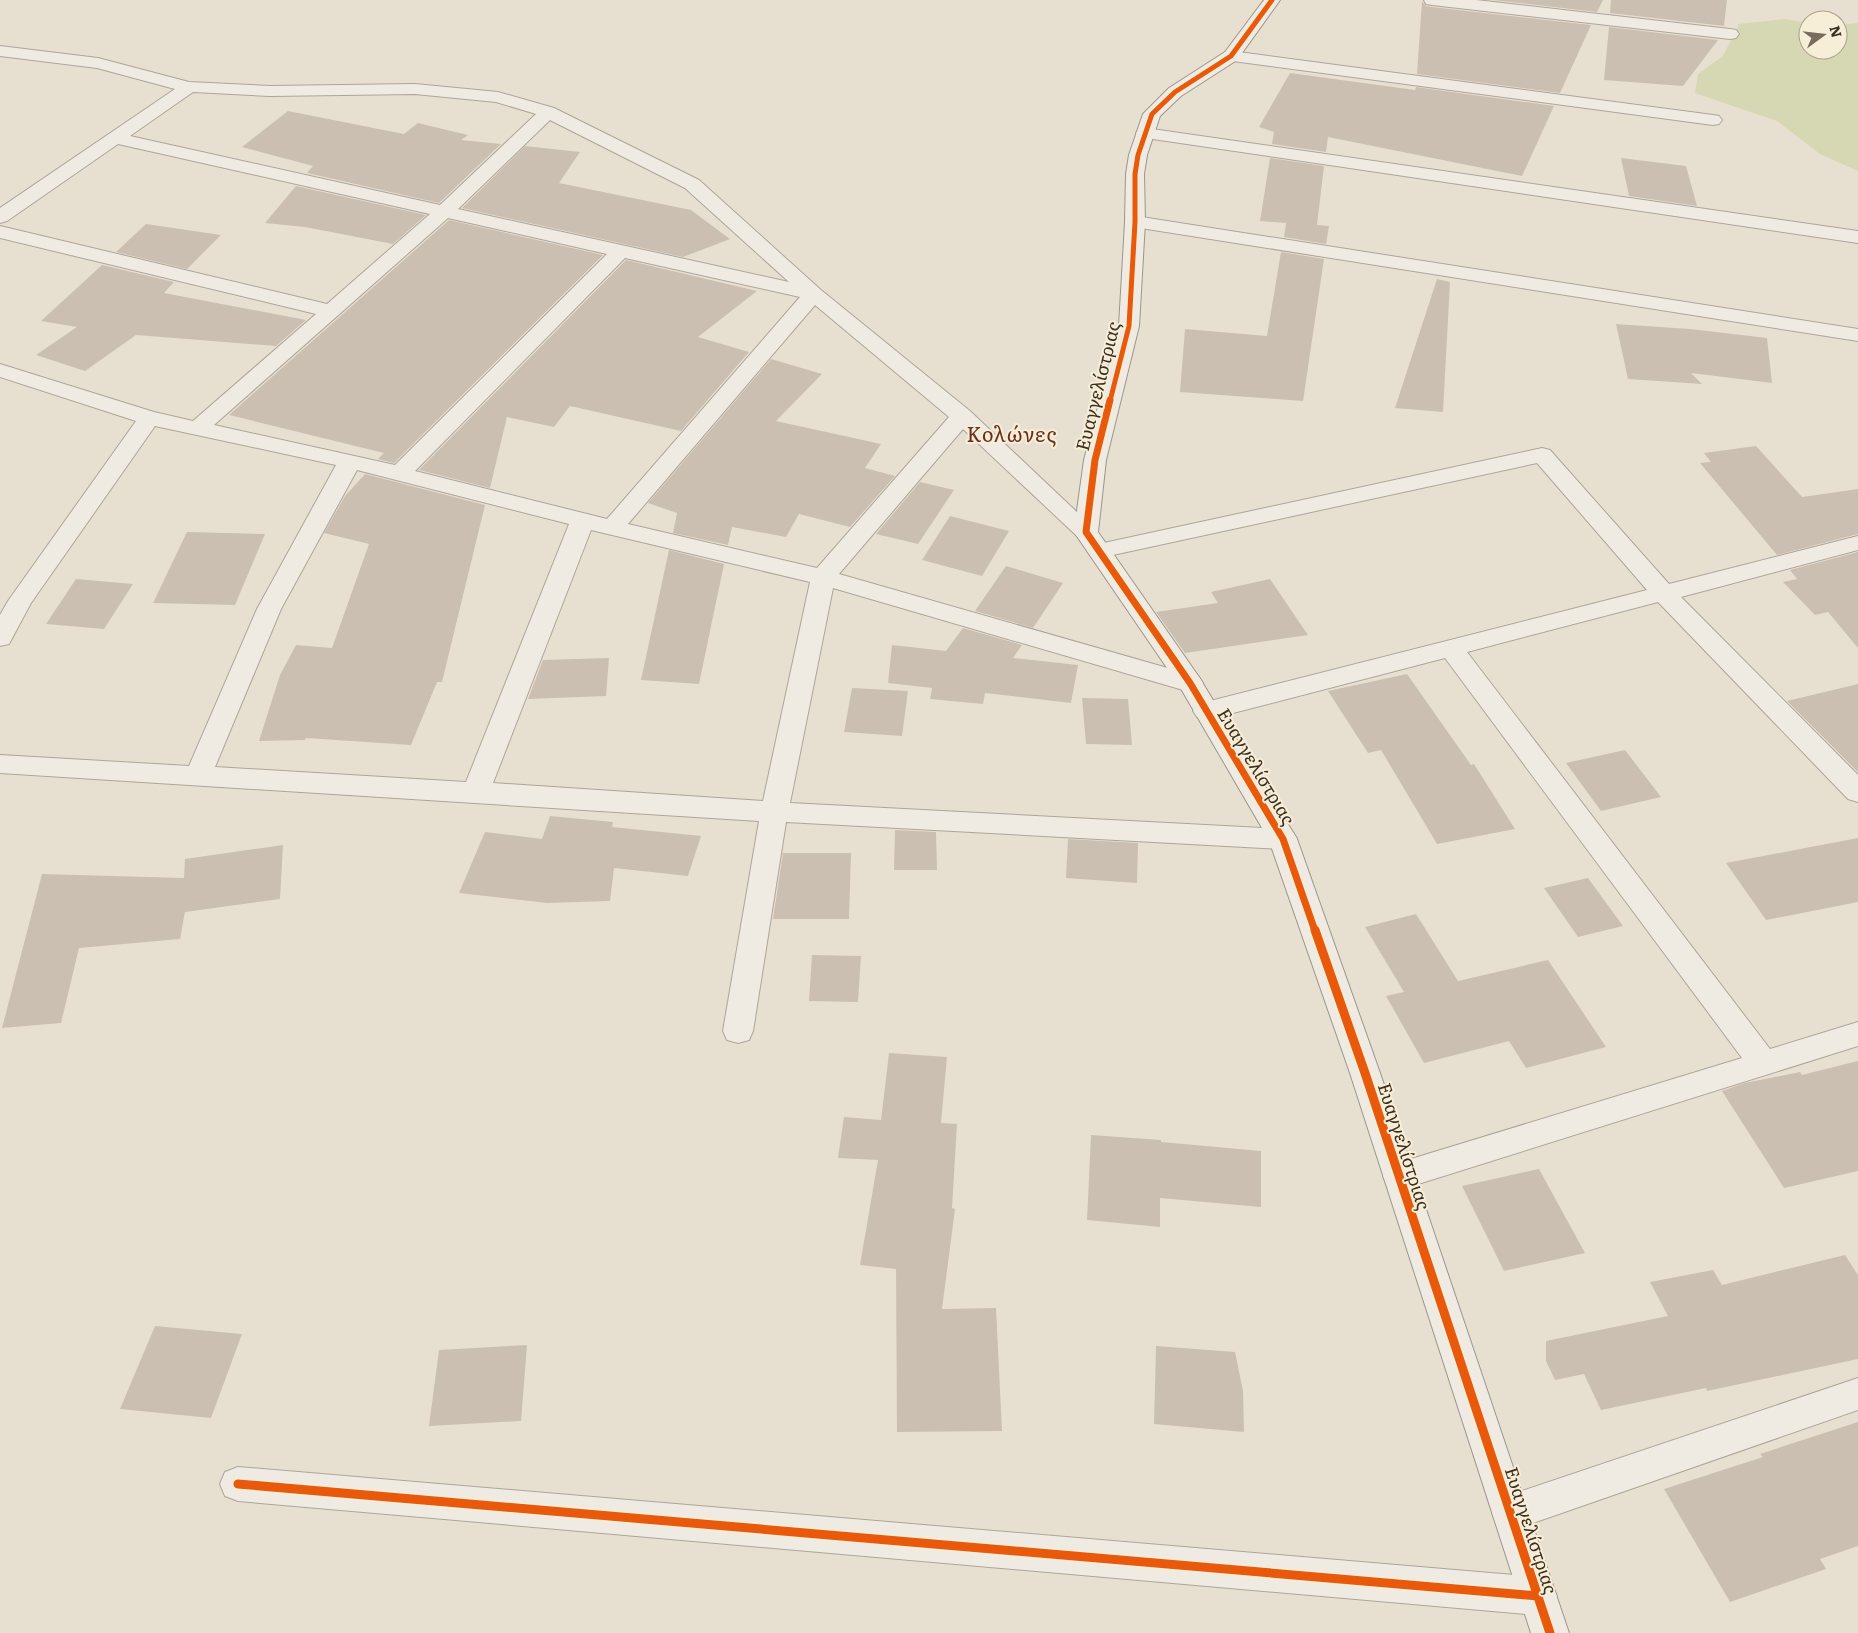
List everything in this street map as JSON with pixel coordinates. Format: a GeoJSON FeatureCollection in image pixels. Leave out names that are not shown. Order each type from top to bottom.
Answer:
{"type":"FeatureCollection","features":[{"type":"Feature","properties":{"kind":"street","name":"Ευαγγελίστριας"},"geometry":{"type":"LineString","coordinates":[[1272,0],[1231,56],[1175,92],[1152,114],[1145,133],[1135,174],[1136,222],[1129,326],[1095,460],[1092,541],[1190,683],[1283,839],[1399,1176],[1550,1633]]}},
{"type":"Feature","properties":{"kind":"street"},"geometry":{"type":"LineString","coordinates":[[1432,0],[1730,34]]}},
{"type":"Feature","properties":{"kind":"street"},"geometry":{"type":"LineString","coordinates":[[0,51],[98,63],[189,87],[270,91],[416,89],[498,96],[548,112],[692,184],[814,294],[962,416],[1092,541],[1542,455],[1663,594],[1858,792]]}},
{"type":"Feature","properties":{"kind":"street"},"geometry":{"type":"LineString","coordinates":[[1231,56],[1713,120]]}},
{"type":"Feature","properties":{"kind":"street"},"geometry":{"type":"LineString","coordinates":[[0,217],[189,87]]}},
{"type":"Feature","properties":{"kind":"street"},"geometry":{"type":"LineString","coordinates":[[198,428],[444,212],[548,112]]}},
{"type":"Feature","properties":{"kind":"street"},"geometry":{"type":"LineString","coordinates":[[1145,133],[1858,237]]}},
{"type":"Feature","properties":{"kind":"street"},"geometry":{"type":"LineString","coordinates":[[115,138],[814,294]]}},
{"type":"Feature","properties":{"kind":"street"},"geometry":{"type":"LineString","coordinates":[[1136,222],[1858,335]]}},
{"type":"Feature","properties":{"kind":"street"},"geometry":{"type":"LineString","coordinates":[[0,232],[331,311]]}},
{"type":"Feature","properties":{"kind":"street"},"geometry":{"type":"LineString","coordinates":[[400,473],[621,251]]}},
{"type":"Feature","properties":{"kind":"street"},"geometry":{"type":"LineString","coordinates":[[612,528],[814,294]]}},
{"type":"Feature","properties":{"kind":"street"},"geometry":{"type":"LineString","coordinates":[[0,370],[149,418],[350,460],[612,528],[823,577],[1190,683]]}},
{"type":"Feature","properties":{"kind":"street"},"geometry":{"type":"LineString","coordinates":[[738,1031],[774,812],[823,577],[962,416]]}},
{"type":"Feature","properties":{"kind":"street"},"geometry":{"type":"LineString","coordinates":[[0,638],[10,600],[149,418]]}},
{"type":"Feature","properties":{"kind":"street"},"geometry":{"type":"LineString","coordinates":[[198,775],[269,610],[350,460]]}},
{"type":"Feature","properties":{"kind":"street"},"geometry":{"type":"LineString","coordinates":[[476,792],[583,520]]}},
{"type":"Feature","properties":{"kind":"street"},"geometry":{"type":"LineString","coordinates":[[1206,711],[1858,543]]}},
{"type":"Feature","properties":{"kind":"street"},"geometry":{"type":"LineString","coordinates":[[1451,648],[1763,1063]]}},
{"type":"Feature","properties":{"kind":"street"},"geometry":{"type":"LineString","coordinates":[[0,764],[476,792],[774,812],[1283,839]]}},
{"type":"Feature","properties":{"kind":"street"},"geometry":{"type":"LineString","coordinates":[[1399,1176],[1858,1034]]}},
{"type":"Feature","properties":{"kind":"street"},"geometry":{"type":"LineString","coordinates":[[1510,1513],[1858,1394]]}},
{"type":"Feature","properties":{"kind":"street"},"geometry":{"type":"LineString","coordinates":[[238,1484],[1538,1596]]}},
{"type":"Feature","properties":{"kind":"green space"},"geometry":{"type":"Polygon","coordinates":[[[1785,19],[1798,21],[1798,60],[1848,60],[1848,24],[1858,23],[1858,171],[1820,154],[1777,121],[1695,93],[1698,74],[1723,56],[1739,24],[1785,19]]]}},
{"type":"Feature","properties":{"kind":"building"},"geometry":{"type":"Polygon","coordinates":[[[1493,0],[1603,0],[1597,12],[1493,0]]]}},
{"type":"Feature","properties":{"kind":"building"},"geometry":{"type":"Polygon","coordinates":[[[1611,0],[1727,0],[1724,26],[1610,13],[1611,0]]]}},
{"type":"Feature","properties":{"kind":"building"},"geometry":{"type":"Polygon","coordinates":[[[1422,1],[1426,6],[1432,7],[1591,25],[1560,93],[1417,74],[1422,1]]]}},
{"type":"Feature","properties":{"kind":"building"},"geometry":{"type":"Polygon","coordinates":[[[1609,27],[1718,40],[1683,86],[1604,80],[1609,27]]]}},
{"type":"Feature","properties":{"kind":"building"},"geometry":{"type":"Polygon","coordinates":[[[1290,73],[1415,90],[1416,87],[1554,106],[1522,176],[1328,137],[1326,152],[1272,144],[1274,132],[1259,127],[1290,73]]]}},
{"type":"Feature","properties":{"kind":"building"},"geometry":{"type":"Polygon","coordinates":[[[288,111],[404,134],[418,123],[468,135],[461,140],[501,144],[439,203],[307,173],[313,166],[242,147],[288,111]]]}},
{"type":"Feature","properties":{"kind":"building"},"geometry":{"type":"Polygon","coordinates":[[[525,146],[580,152],[559,183],[691,210],[730,239],[683,257],[462,208],[525,146]]]}},
{"type":"Feature","properties":{"kind":"building"},"geometry":{"type":"Polygon","coordinates":[[[1270,158],[1324,166],[1317,225],[1329,226],[1326,244],[1284,237],[1286,223],[1260,221],[1270,158]]]}},
{"type":"Feature","properties":{"kind":"building"},"geometry":{"type":"Polygon","coordinates":[[[1621,158],[1686,166],[1697,206],[1629,196],[1621,158]]]}},
{"type":"Feature","properties":{"kind":"building"},"geometry":{"type":"Polygon","coordinates":[[[296,186],[426,215],[393,244],[305,227],[265,223],[296,186]]]}},
{"type":"Feature","properties":{"kind":"building"},"geometry":{"type":"Polygon","coordinates":[[[449,220],[603,255],[394,463],[378,459],[384,453],[229,415],[449,220]]]}},
{"type":"Feature","properties":{"kind":"building"},"geometry":{"type":"Polygon","coordinates":[[[146,224],[221,235],[187,269],[116,252],[146,224]]]}},
{"type":"Feature","properties":{"kind":"building"},"geometry":{"type":"Polygon","coordinates":[[[1281,252],[1324,259],[1303,401],[1180,392],[1185,329],[1267,336],[1281,252]]]}},
{"type":"Feature","properties":{"kind":"building"},"geometry":{"type":"Polygon","coordinates":[[[626,260],[757,291],[698,337],[749,352],[681,431],[570,406],[554,427],[507,417],[490,488],[419,470],[626,260]]]}},
{"type":"Feature","properties":{"kind":"building"},"geometry":{"type":"Polygon","coordinates":[[[102,265],[174,282],[164,293],[306,320],[276,346],[136,335],[85,371],[36,355],[77,327],[41,321],[102,265]]]}},
{"type":"Feature","properties":{"kind":"building"},"geometry":{"type":"Polygon","coordinates":[[[1437,279],[1450,282],[1443,412],[1395,408],[1437,279]]]}},
{"type":"Feature","properties":{"kind":"building"},"geometry":{"type":"Polygon","coordinates":[[[1616,324],[1690,329],[1767,338],[1772,383],[1691,373],[1702,384],[1628,379],[1616,324]]]}},
{"type":"Feature","properties":{"kind":"building"},"geometry":{"type":"Polygon","coordinates":[[[771,359],[822,374],[776,421],[881,444],[865,468],[895,476],[850,527],[799,514],[786,537],[732,527],[728,545],[673,533],[677,513],[648,503],[771,359]]]}},
{"type":"Feature","properties":{"kind":"building"},"geometry":{"type":"Polygon","coordinates":[[[1756,446],[1802,497],[1858,489],[1858,534],[1777,555],[1700,463],[1711,462],[1704,453],[1756,446]]]}},
{"type":"Feature","properties":{"kind":"building"},"geometry":{"type":"Polygon","coordinates":[[[365,474],[485,505],[442,682],[437,682],[411,745],[306,738],[305,740],[259,741],[280,675],[296,645],[332,648],[369,544],[324,533],[345,496],[365,474]]]}},
{"type":"Feature","properties":{"kind":"building"},"geometry":{"type":"Polygon","coordinates":[[[920,482],[954,490],[918,544],[876,534],[920,482]]]}},
{"type":"Feature","properties":{"kind":"building"},"geometry":{"type":"Polygon","coordinates":[[[950,516],[1009,531],[982,576],[922,560],[950,516]]]}},
{"type":"Feature","properties":{"kind":"building"},"geometry":{"type":"Polygon","coordinates":[[[187,532],[265,534],[235,605],[153,603],[187,532]]]}},
{"type":"Feature","properties":{"kind":"building"},"geometry":{"type":"Polygon","coordinates":[[[669,550],[724,564],[699,684],[641,680],[669,550]]]}},
{"type":"Feature","properties":{"kind":"building"},"geometry":{"type":"Polygon","coordinates":[[[1858,552],[1858,648],[1828,612],[1815,615],[1783,582],[1797,579],[1790,570],[1858,552]]]}},
{"type":"Feature","properties":{"kind":"building"},"geometry":{"type":"Polygon","coordinates":[[[1006,566],[1063,583],[1033,628],[975,611],[1006,566]]]}},
{"type":"Feature","properties":{"kind":"building"},"geometry":{"type":"Polygon","coordinates":[[[76,579],[133,584],[104,629],[46,624],[76,579]]]}},
{"type":"Feature","properties":{"kind":"building"},"geometry":{"type":"Polygon","coordinates":[[[1270,579],[1308,635],[1185,653],[1156,612],[1218,603],[1211,592],[1270,579]]]}},
{"type":"Feature","properties":{"kind":"building"},"geometry":{"type":"Polygon","coordinates":[[[963,628],[1022,645],[1013,658],[1078,665],[1071,703],[985,693],[983,704],[930,699],[932,688],[888,683],[892,645],[946,651],[963,628]]]}},
{"type":"Feature","properties":{"kind":"building"},"geometry":{"type":"Polygon","coordinates":[[[609,658],[606,696],[528,699],[543,660],[609,658]]]}},
{"type":"Feature","properties":{"kind":"building"},"geometry":{"type":"Polygon","coordinates":[[[1407,674],[1471,765],[1474,764],[1515,829],[1437,844],[1381,750],[1368,753],[1328,691],[1407,674]]]}},
{"type":"Feature","properties":{"kind":"building"},"geometry":{"type":"Polygon","coordinates":[[[1858,684],[1858,772],[1787,701],[1858,684]]]}},
{"type":"Feature","properties":{"kind":"building"},"geometry":{"type":"Polygon","coordinates":[[[852,688],[908,691],[902,736],[844,732],[852,688]]]}},
{"type":"Feature","properties":{"kind":"building"},"geometry":{"type":"Polygon","coordinates":[[[1082,698],[1128,699],[1132,745],[1086,744],[1082,698]]]}},
{"type":"Feature","properties":{"kind":"building"},"geometry":{"type":"Polygon","coordinates":[[[1625,750],[1661,797],[1601,811],[1566,763],[1625,750]]]}},
{"type":"Feature","properties":{"kind":"building"},"geometry":{"type":"Polygon","coordinates":[[[550,816],[613,822],[612,827],[701,836],[688,876],[614,868],[610,901],[547,903],[459,893],[485,832],[542,839],[550,816]]]}},
{"type":"Feature","properties":{"kind":"building"},"geometry":{"type":"Polygon","coordinates":[[[895,830],[936,832],[937,870],[894,870],[895,830]]]}},
{"type":"Feature","properties":{"kind":"building"},"geometry":{"type":"Polygon","coordinates":[[[1858,838],[1858,902],[1766,920],[1726,863],[1858,838]]]}},
{"type":"Feature","properties":{"kind":"building"},"geometry":{"type":"Polygon","coordinates":[[[1068,839],[1138,843],[1137,883],[1066,878],[1068,839]]]}},
{"type":"Feature","properties":{"kind":"building"},"geometry":{"type":"Polygon","coordinates":[[[283,845],[280,899],[185,912],[180,939],[79,948],[61,1023],[2,1028],[42,874],[184,878],[185,859],[283,845]]]}},
{"type":"Feature","properties":{"kind":"building"},"geometry":{"type":"Polygon","coordinates":[[[783,853],[851,853],[849,919],[773,919],[783,853]]]}},
{"type":"Feature","properties":{"kind":"building"},"geometry":{"type":"Polygon","coordinates":[[[1588,878],[1623,926],[1578,937],[1544,888],[1588,878]]]}},
{"type":"Feature","properties":{"kind":"building"},"geometry":{"type":"Polygon","coordinates":[[[1416,914],[1458,981],[1548,960],[1606,1047],[1526,1068],[1509,1041],[1424,1063],[1386,996],[1404,992],[1365,927],[1416,914]]]}},
{"type":"Feature","properties":{"kind":"building"},"geometry":{"type":"Polygon","coordinates":[[[812,955],[861,956],[858,1002],[809,1001],[812,955]]]}},
{"type":"Feature","properties":{"kind":"building"},"geometry":{"type":"Polygon","coordinates":[[[889,1053],[947,1057],[941,1123],[957,1124],[952,1208],[955,1209],[942,1309],[996,1308],[1002,1431],[897,1432],[896,1269],[860,1265],[878,1160],[838,1158],[844,1117],[881,1120],[889,1053]]]}},
{"type":"Feature","properties":{"kind":"building"},"geometry":{"type":"Polygon","coordinates":[[[1858,1061],[1858,1171],[1784,1188],[1722,1091],[1745,1083],[1800,1072],[1802,1075],[1858,1061]]]}},
{"type":"Feature","properties":{"kind":"building"},"geometry":{"type":"Polygon","coordinates":[[[1091,1135],[1161,1140],[1161,1142],[1261,1151],[1261,1207],[1160,1198],[1160,1227],[1087,1220],[1091,1135]]]}},
{"type":"Feature","properties":{"kind":"building"},"geometry":{"type":"Polygon","coordinates":[[[1539,1169],[1585,1253],[1504,1271],[1462,1186],[1539,1169]]]}},
{"type":"Feature","properties":{"kind":"building"},"geometry":{"type":"Polygon","coordinates":[[[1845,1255],[1858,1275],[1858,1359],[1707,1391],[1706,1388],[1601,1410],[1584,1374],[1555,1380],[1546,1361],[1546,1341],[1668,1316],[1650,1282],[1713,1270],[1722,1285],[1845,1255]]]}},
{"type":"Feature","properties":{"kind":"building"},"geometry":{"type":"Polygon","coordinates":[[[155,1326],[242,1334],[211,1418],[120,1409],[155,1326]]]}},
{"type":"Feature","properties":{"kind":"building"},"geometry":{"type":"Polygon","coordinates":[[[527,1345],[521,1421],[429,1426],[439,1350],[527,1345]]]}},
{"type":"Feature","properties":{"kind":"building"},"geometry":{"type":"Polygon","coordinates":[[[1156,1346],[1235,1352],[1243,1391],[1244,1432],[1154,1424],[1156,1346]]]}},
{"type":"Feature","properties":{"kind":"building"},"geometry":{"type":"Polygon","coordinates":[[[1858,1422],[1858,1546],[1820,1559],[1826,1569],[1730,1602],[1664,1489],[1763,1457],[1760,1454],[1858,1422]]]}},
{"type":"Feature","properties":{"kind":"cycle path"},"geometry":{"type":"LineString","coordinates":[[1272,0],[1231,56],[1175,92],[1152,114],[1138,155],[1135,174],[1135,222],[1129,326],[1095,460],[1086,532],[1190,683],[1283,839],[1365,1073],[1550,1633]]}},
{"type":"Feature","properties":{"kind":"cycle path"},"geometry":{"type":"LineString","coordinates":[[238,1484],[1538,1596]]}},
{"type":"Feature","properties":{"kind":"district","name":"Κολώνες"},"geometry":{"type":"Point","coordinates":[1012,433]}}]}
